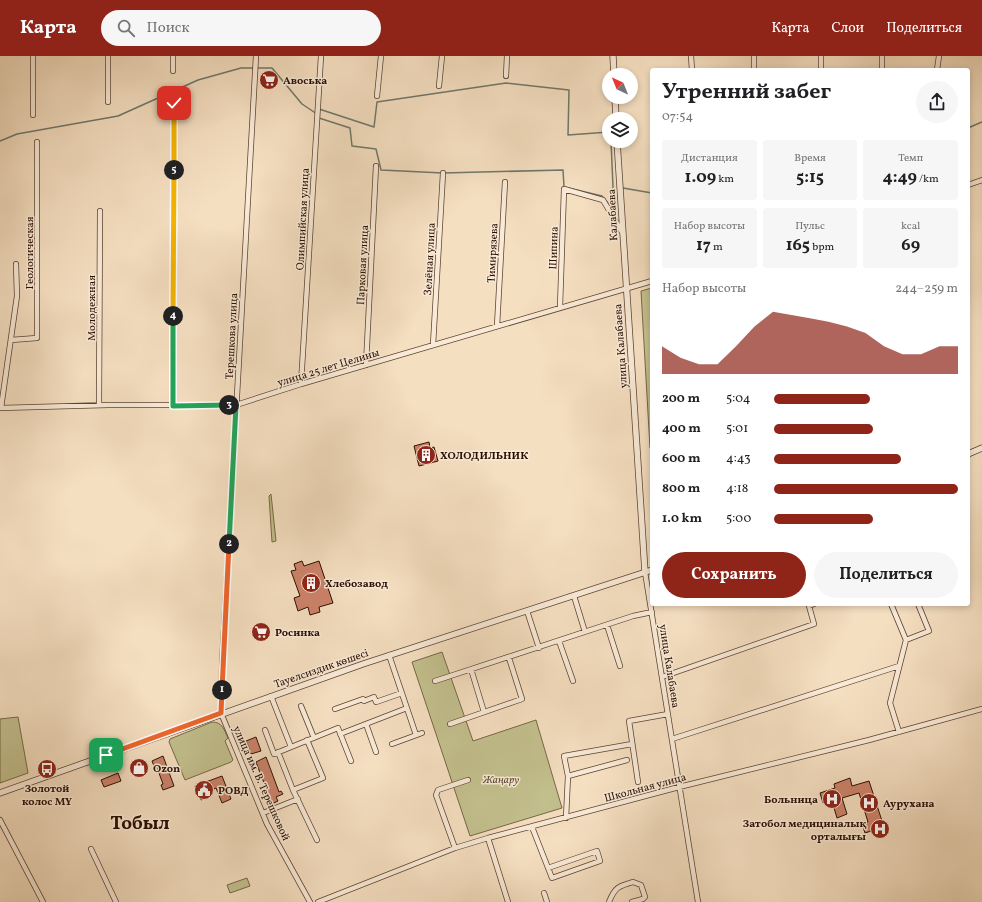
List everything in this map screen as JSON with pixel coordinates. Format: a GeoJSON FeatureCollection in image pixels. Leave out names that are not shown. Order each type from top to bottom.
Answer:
{"type":"FeatureCollection","features":[{"type":"Feature","properties":{"kind":"street"},"geometry":{"type":"LineString","coordinates":[[32,56],[33,115]]}},
{"type":"Feature","properties":{"kind":"street"},"geometry":{"type":"LineString","coordinates":[[108,56],[108,102]]}},
{"type":"Feature","properties":{"kind":"street"},"geometry":{"type":"LineString","coordinates":[[173,56],[173,71]]}},
{"type":"Feature","properties":{"kind":"street","name":"Терешкова улица"},"geometry":{"type":"LineString","coordinates":[[221,713],[222,664],[226,617],[236,405],[256,56]]}},
{"type":"Feature","properties":{"kind":"street","name":"Олимпийская улица"},"geometry":{"type":"LineString","coordinates":[[301,384],[321,56]]}},
{"type":"Feature","properties":{"kind":"street"},"geometry":{"type":"LineString","coordinates":[[377,96],[381,56]]}},
{"type":"Feature","properties":{"kind":"street"},"geometry":{"type":"LineString","coordinates":[[439,86],[442,56]]}},
{"type":"Feature","properties":{"kind":"street"},"geometry":{"type":"LineString","coordinates":[[506,76],[507,56]]}},
{"type":"Feature","properties":{"kind":"street"},"geometry":{"type":"LineString","coordinates":[[613,56],[614,68]]}},
{"type":"Feature","properties":{"kind":"street"},"geometry":{"type":"LineString","coordinates":[[691,56],[692,68]]}},
{"type":"Feature","properties":{"kind":"street"},"geometry":{"type":"LineString","coordinates":[[754,56],[754,68]]}},
{"type":"Feature","properties":{"kind":"street"},"geometry":{"type":"LineString","coordinates":[[821,56],[821,68]]}},
{"type":"Feature","properties":{"kind":"street"},"geometry":{"type":"LineString","coordinates":[[882,56],[882,68]]}},
{"type":"Feature","properties":{"kind":"street"},"geometry":{"type":"LineString","coordinates":[[937,68],[939,56]]}},
{"type":"Feature","properties":{"kind":"street"},"geometry":{"type":"LineString","coordinates":[[173,406],[174,103]]}},
{"type":"Feature","properties":{"kind":"street","name":"Геологическая"},"geometry":{"type":"LineString","coordinates":[[11,340],[37,338],[37,142]]}},
{"type":"Feature","properties":{"kind":"street","name":"Калабаева"},"geometry":{"type":"LineString","coordinates":[[617,148],[626,288]]}},
{"type":"Feature","properties":{"kind":"street","name":"Парковая улица"},"geometry":{"type":"LineString","coordinates":[[366,365],[376,166]]}},
{"type":"Feature","properties":{"kind":"street","name":"Зелёная улица"},"geometry":{"type":"LineString","coordinates":[[433,345],[443,173]]}},
{"type":"Feature","properties":{"kind":"street"},"geometry":{"type":"LineString","coordinates":[[970,184],[982,180]]}},
{"type":"Feature","properties":{"kind":"street","name":"Тимирязева"},"geometry":{"type":"LineString","coordinates":[[497,326],[505,182]]}},
{"type":"Feature","properties":{"kind":"street","name":"Шипина"},"geometry":{"type":"LineString","coordinates":[[560,307],[564,189],[603,200],[622,233]]}},
{"type":"Feature","properties":{"kind":"street","name":"Молодежная"},"geometry":{"type":"LineString","coordinates":[[99,405],[100,211]]}},
{"type":"Feature","properties":{"kind":"street","name":"Геологическая"},"geometry":{"type":"LineString","coordinates":[[0,408],[17,296],[16,264]]}},
{"type":"Feature","properties":{"kind":"street","name":"улица 25 лет Целины"},"geometry":{"type":"LineString","coordinates":[[0,408],[99,405],[236,405],[301,384],[650,282]]}},
{"type":"Feature","properties":{"kind":"street","name":"улица Калабаева"},"geometry":{"type":"LineString","coordinates":[[626,288],[645,572],[650,601]]}},
{"type":"Feature","properties":{"kind":"street"},"geometry":{"type":"LineString","coordinates":[[970,453],[982,448]]}},
{"type":"Feature","properties":{"kind":"street","name":"Тауелсиздик көшесі"},"geometry":{"type":"LineString","coordinates":[[0,793],[221,713],[389,655],[650,571]]}},
{"type":"Feature","properties":{"kind":"street"},"geometry":{"type":"LineString","coordinates":[[574,596],[585,632]]}},
{"type":"Feature","properties":{"kind":"street","name":"улица Калабаева"},"geometry":{"type":"LineString","coordinates":[[651,606],[698,902]]}},
{"type":"Feature","properties":{"kind":"street"},"geometry":{"type":"LineString","coordinates":[[662,677],[814,624],[809,606]]}},
{"type":"Feature","properties":{"kind":"street"},"geometry":{"type":"LineString","coordinates":[[892,606],[906,640],[890,703],[899,732]]}},
{"type":"Feature","properties":{"kind":"street"},"geometry":{"type":"LineString","coordinates":[[906,640],[929,631],[919,606]]}},
{"type":"Feature","properties":{"kind":"street"},"geometry":{"type":"LineString","coordinates":[[527,611],[539,648]]}},
{"type":"Feature","properties":{"kind":"street"},"geometry":{"type":"LineString","coordinates":[[435,681],[507,657],[509,658],[633,616],[652,612]]}},
{"type":"Feature","properties":{"kind":"street"},"geometry":{"type":"LineString","coordinates":[[607,625],[620,666]]}},
{"type":"Feature","properties":{"kind":"street"},"geometry":{"type":"LineString","coordinates":[[559,641],[573,681]]}},
{"type":"Feature","properties":{"kind":"street"},"geometry":{"type":"LineString","coordinates":[[389,655],[416,735]]}},
{"type":"Feature","properties":{"kind":"street"},"geometry":{"type":"LineString","coordinates":[[450,724],[522,699],[509,658]]}},
{"type":"Feature","properties":{"kind":"street"},"geometry":{"type":"LineString","coordinates":[[672,739],[899,666]]}},
{"type":"Feature","properties":{"kind":"street"},"geometry":{"type":"LineString","coordinates":[[471,669],[484,712]]}},
{"type":"Feature","properties":{"kind":"street"},"geometry":{"type":"LineString","coordinates":[[335,709],[363,699],[364,701],[374,697],[376,702],[402,693]]}},
{"type":"Feature","properties":{"kind":"street"},"geometry":{"type":"LineString","coordinates":[[271,696],[291,747]]}},
{"type":"Feature","properties":{"kind":"street"},"geometry":{"type":"LineString","coordinates":[[301,706],[314,738]]}},
{"type":"Feature","properties":{"kind":"street"},"geometry":{"type":"LineString","coordinates":[[340,734],[407,708]]}},
{"type":"Feature","properties":{"kind":"street","name":"Школьная улица"},"geometry":{"type":"LineString","coordinates":[[318,902],[455,848],[488,838],[679,787],[899,732],[982,709]]}},
{"type":"Feature","properties":{"kind":"street","name":"улица им. В. Терешковой"},"geometry":{"type":"LineString","coordinates":[[221,713],[262,813],[310,902]]}},
{"type":"Feature","properties":{"kind":"street"},"geometry":{"type":"LineString","coordinates":[[638,782],[629,721],[668,714]]}},
{"type":"Feature","properties":{"kind":"street"},"geometry":{"type":"LineString","coordinates":[[366,724],[376,752]]}},
{"type":"Feature","properties":{"kind":"street"},"geometry":{"type":"LineString","coordinates":[[265,730],[274,754],[338,728],[351,761]]}},
{"type":"Feature","properties":{"kind":"street"},"geometry":{"type":"LineString","coordinates":[[392,744],[422,733]]}},
{"type":"Feature","properties":{"kind":"street"},"geometry":{"type":"LineString","coordinates":[[293,790],[323,778],[307,740]]}},
{"type":"Feature","properties":{"kind":"street"},"geometry":{"type":"LineString","coordinates":[[566,818],[568,776],[564,756],[632,744]]}},
{"type":"Feature","properties":{"kind":"street"},"geometry":{"type":"LineString","coordinates":[[278,752],[293,790],[317,840]]}},
{"type":"Feature","properties":{"kind":"street"},"geometry":{"type":"LineString","coordinates":[[568,776],[627,760]]}},
{"type":"Feature","properties":{"kind":"street"},"geometry":{"type":"LineString","coordinates":[[455,848],[436,795],[438,790],[468,780]]}},
{"type":"Feature","properties":{"kind":"street"},"geometry":{"type":"LineString","coordinates":[[262,813],[298,799]]}},
{"type":"Feature","properties":{"kind":"street"},"geometry":{"type":"LineString","coordinates":[[0,820],[43,902]]}},
{"type":"Feature","properties":{"kind":"street"},"geometry":{"type":"LineString","coordinates":[[532,827],[548,868],[552,878],[600,861],[597,851],[548,868]]}},
{"type":"Feature","properties":{"kind":"street"},"geometry":{"type":"LineString","coordinates":[[488,838],[508,902]]}},
{"type":"Feature","properties":{"kind":"street"},"geometry":{"type":"LineString","coordinates":[[91,849],[116,902]]}},
{"type":"Feature","properties":{"kind":"street"},"geometry":{"type":"LineString","coordinates":[[609,902],[613,892],[618,886],[633,882],[641,886],[645,896],[644,899],[632,902]]}},
{"type":"Feature","properties":{"kind":"street"},"geometry":{"type":"LineString","coordinates":[[544,894],[547,902]]}},
{"type":"Feature","properties":{"kind":"green space"},"geometry":{"type":"Polygon","coordinates":[[[650,289],[650,448],[641,291],[650,289]]]}},
{"type":"Feature","properties":{"kind":"green space"},"geometry":{"type":"Polygon","coordinates":[[[271,494],[276,541],[272,542],[269,496],[271,494]]]}},
{"type":"Feature","properties":{"kind":"green space","name":"Жаңару"},"geometry":{"type":"Polygon","coordinates":[[[442,652],[473,741],[536,720],[562,808],[470,836],[412,662],[442,652]]]}},
{"type":"Feature","properties":{"kind":"green space"},"geometry":{"type":"Polygon","coordinates":[[[18,717],[28,773],[0,783],[0,719],[18,717]]]}},
{"type":"Feature","properties":{"kind":"green space"},"geometry":{"type":"Polygon","coordinates":[[[212,722],[219,723],[224,729],[228,738],[225,741],[233,760],[185,780],[169,742],[170,739],[212,722]]]}},
{"type":"Feature","properties":{"kind":"green space"},"geometry":{"type":"Polygon","coordinates":[[[247,878],[250,886],[230,893],[227,885],[247,878]]]}},
{"type":"Feature","properties":{"kind":"building","name":"ХОЛОДИЛЬНИК"},"geometry":{"type":"Polygon","coordinates":[[[429,442],[430,448],[434,447],[438,461],[419,466],[414,446],[429,442]]]}},
{"type":"Feature","properties":{"kind":"building","name":"Хлебозавод"},"geometry":{"type":"Polygon","coordinates":[[[302,561],[304,566],[319,561],[333,603],[319,607],[320,612],[310,615],[308,607],[298,611],[294,598],[300,596],[291,571],[296,570],[294,564],[302,561]]]}},
{"type":"Feature","properties":{"kind":"building"},"geometry":{"type":"Polygon","coordinates":[[[256,737],[261,751],[251,754],[246,741],[256,737]]]}},
{"type":"Feature","properties":{"kind":"building"},"geometry":{"type":"Polygon","coordinates":[[[163,756],[174,786],[163,790],[161,785],[163,784],[156,765],[154,766],[152,761],[163,756]]]}},
{"type":"Feature","properties":{"kind":"building"},"geometry":{"type":"Polygon","coordinates":[[[266,757],[279,792],[281,791],[283,794],[276,797],[278,801],[272,804],[256,762],[266,757]]]}},
{"type":"Feature","properties":{"kind":"building"},"geometry":{"type":"Polygon","coordinates":[[[118,773],[121,781],[104,787],[101,780],[118,773]]]}},
{"type":"Feature","properties":{"kind":"building","name":"РОВД"},"geometry":{"type":"Polygon","coordinates":[[[222,776],[231,799],[222,803],[216,788],[207,792],[209,797],[201,800],[195,786],[222,776]]]}},
{"type":"Feature","properties":{"kind":"building"},"geometry":{"type":"Polygon","coordinates":[[[850,778],[852,786],[869,781],[884,827],[865,833],[862,824],[868,822],[859,793],[842,798],[847,814],[837,818],[832,801],[823,803],[820,793],[835,788],[834,784],[850,778]]]}},
{"type":"Feature","properties":{"kind":"waterway"},"geometry":{"type":"LineString","coordinates":[[0,141],[17,134],[118,116],[198,80],[241,68],[272,68],[302,104],[317,114]]}},
{"type":"Feature","properties":{"kind":"waterway"},"geometry":{"type":"LineString","coordinates":[[319,109],[374,127],[377,102],[506,83],[569,90],[568,135],[602,133]]}},
{"type":"Feature","properties":{"kind":"waterway"},"geometry":{"type":"LineString","coordinates":[[319,118],[350,128],[352,146],[376,149],[381,170],[443,173],[563,170],[564,187],[602,196],[614,210]]}},
{"type":"Feature","properties":{"kind":"waterway"},"geometry":{"type":"LineString","coordinates":[[970,127],[982,122]]}},
{"type":"Feature","properties":{"kind":"waterway"},"geometry":{"type":"LineString","coordinates":[[611,148],[614,210]]}},
{"type":"Feature","properties":{"kind":"waterway"},"geometry":{"type":"LineString","coordinates":[[623,188],[650,193]]}},
{"type":"Feature","properties":{"kind":"place","name":"Авоська"},"geometry":{"type":"Point","coordinates":[269,80]}},
{"type":"Feature","properties":{"kind":"place","name":"ХОЛОДИЛЬНИК"},"geometry":{"type":"Point","coordinates":[426,455]}},
{"type":"Feature","properties":{"kind":"place","name":"Хлебозавод"},"geometry":{"type":"Point","coordinates":[311,583]}},
{"type":"Feature","properties":{"kind":"place","name":"Росинка"},"geometry":{"type":"Point","coordinates":[261,632]}},
{"type":"Feature","properties":{"kind":"place","name":"Ozon"},"geometry":{"type":"Point","coordinates":[139,768]}},
{"type":"Feature","properties":{"kind":"place","name":"Золотой колос МҮ"},"geometry":{"type":"Point","coordinates":[47,769]}},
{"type":"Feature","properties":{"kind":"place","name":"РОВД"},"geometry":{"type":"Point","coordinates":[204,790]}},
{"type":"Feature","properties":{"kind":"place","name":"Больница"},"geometry":{"type":"Point","coordinates":[832,799]}},
{"type":"Feature","properties":{"kind":"place","name":"Аурухана"},"geometry":{"type":"Point","coordinates":[869,803]}},
{"type":"Feature","properties":{"kind":"place","name":"Затобол медициналық орталығы"},"geometry":{"type":"Point","coordinates":[880,829]}},
{"type":"Feature","properties":{"kind":"district","name":"Тобыл"},"geometry":{"type":"Point","coordinates":[140,822]}},
{"type":"Feature","properties":{"kind":"route"},"geometry":{"type":"LineString","coordinates":[[106,755],[221,713],[222,664],[226,617],[227,569],[236,405],[173,406],[174,103]]}}]}
